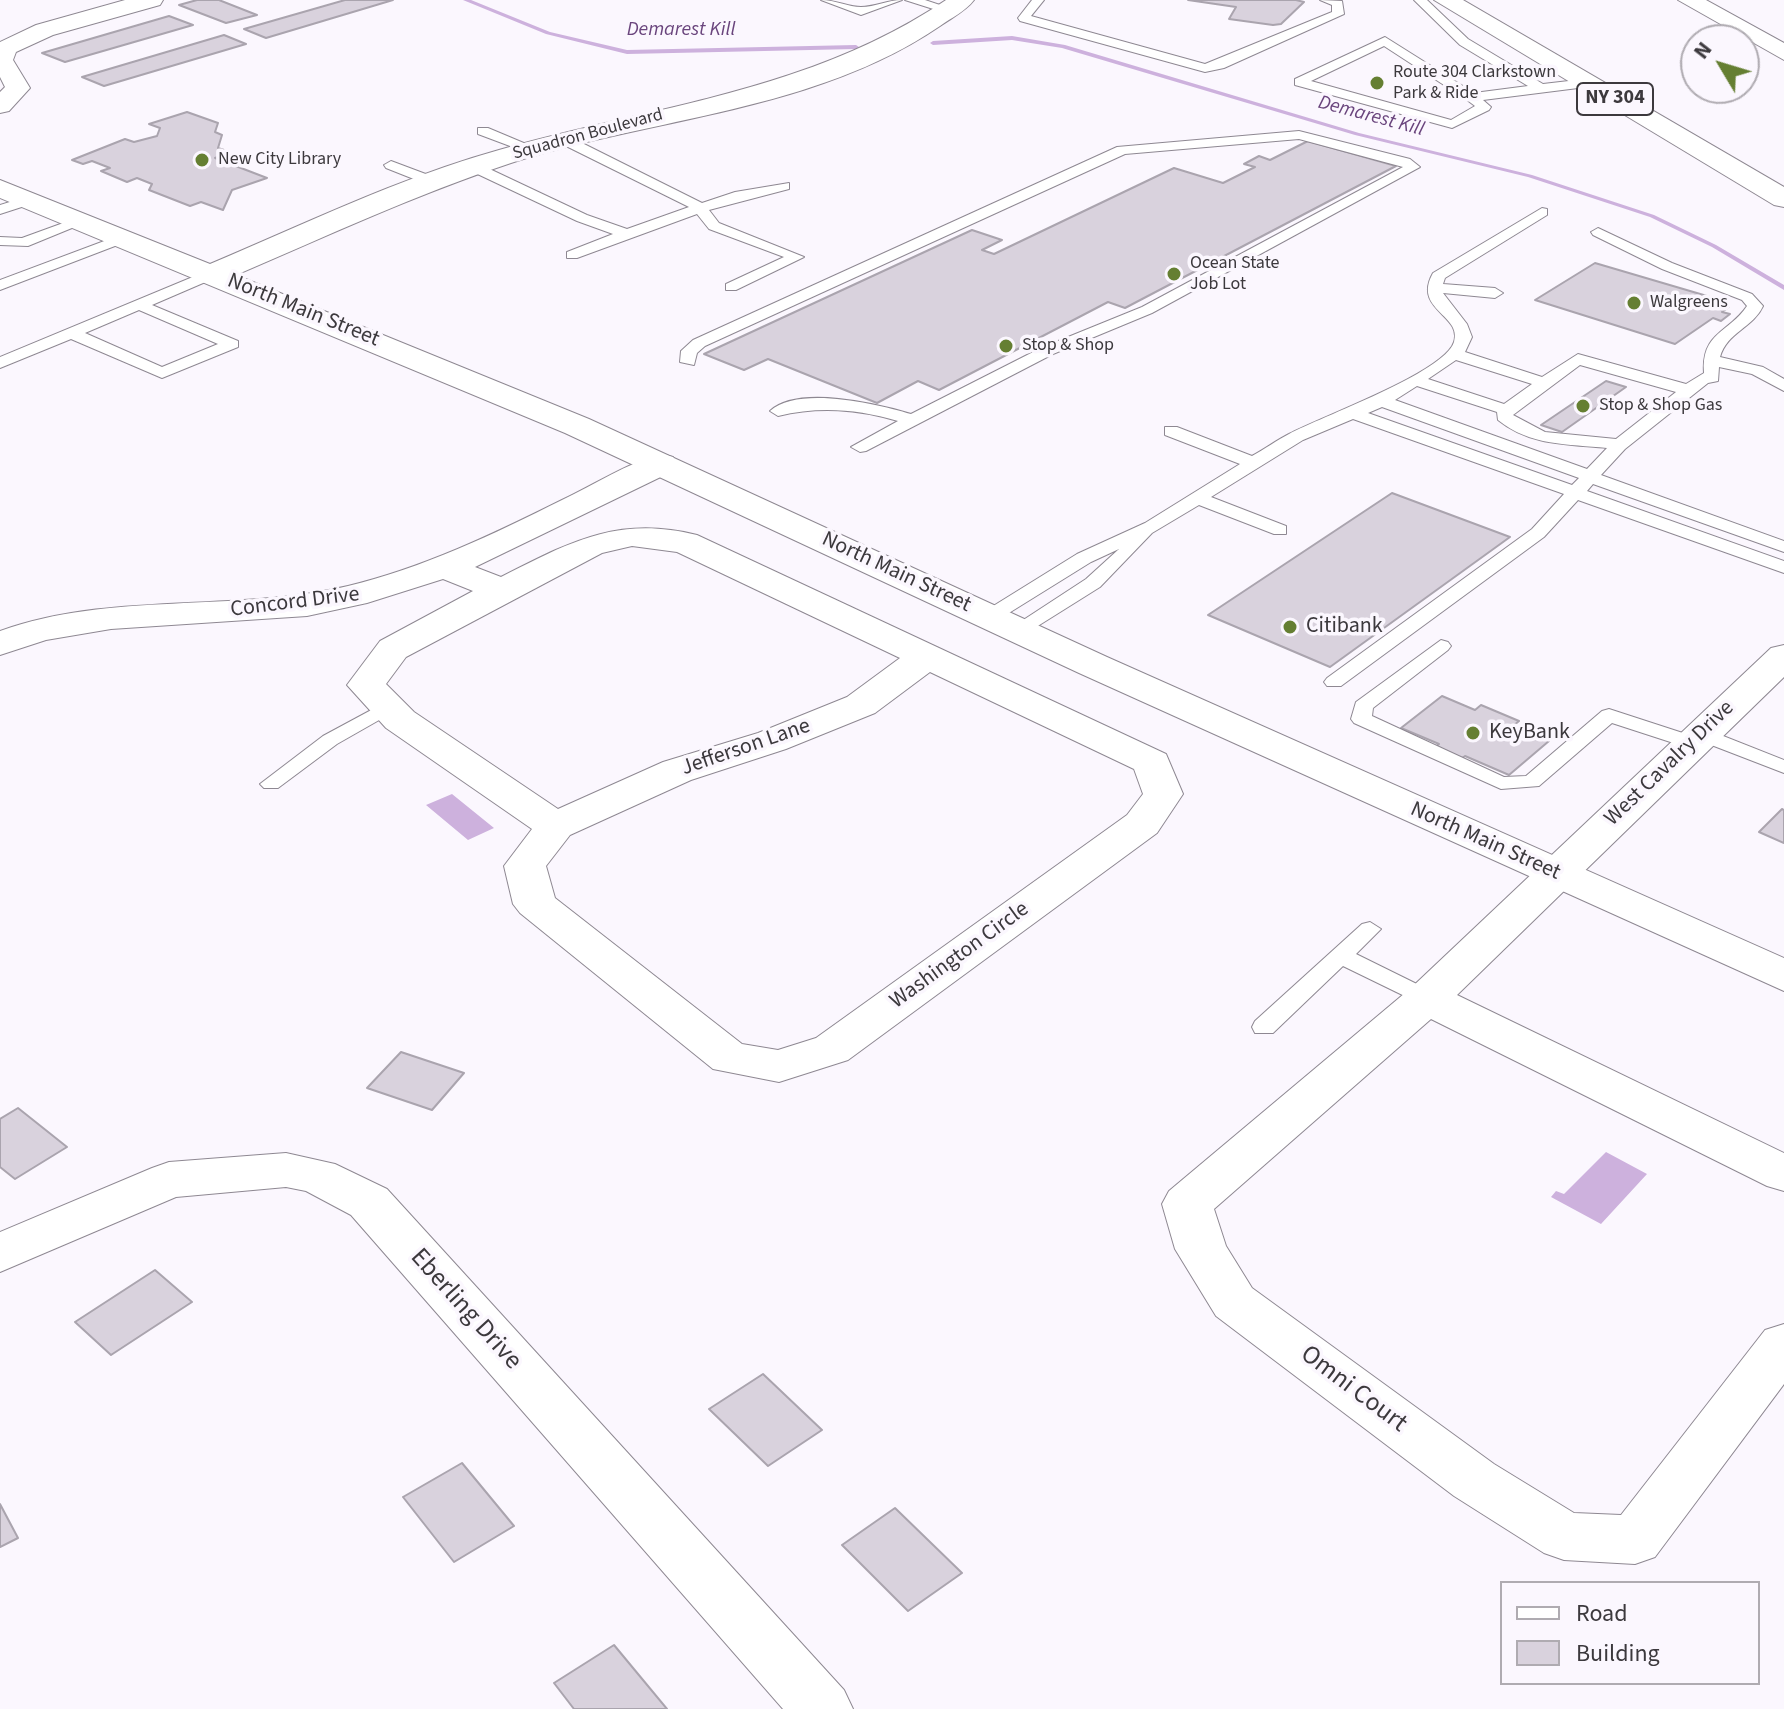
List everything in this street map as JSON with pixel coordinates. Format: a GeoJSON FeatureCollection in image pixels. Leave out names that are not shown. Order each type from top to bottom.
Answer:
{"type":"FeatureCollection","features":[{"type":"Feature","properties":{"kind":"street"},"geometry":{"type":"LineString","coordinates":[[0,106],[18,88],[2,64],[1,54],[19,40],[152,0]]}},
{"type":"Feature","properties":{"kind":"street","name":"NY 304"},"geometry":{"type":"LineString","coordinates":[[1446,0],[1784,199]]}},
{"type":"Feature","properties":{"kind":"street"},"geometry":{"type":"LineString","coordinates":[[1689,0],[1784,53]]}},
{"type":"Feature","properties":{"kind":"street","name":"Squadron Boulevard"},"geometry":{"type":"LineString","coordinates":[[212,274],[474,167],[531,149],[827,72],[900,42],[956,5]]}},
{"type":"Feature","properties":{"kind":"street","name":"North Main Street"},"geometry":{"type":"LineString","coordinates":[[10,199],[82,221],[524,403],[1003,624],[1784,976]]}},
{"type":"Feature","properties":{"kind":"street","name":"Concord Drive"},"geometry":{"type":"LineString","coordinates":[[0,644],[65,624],[304,606],[375,593],[447,568],[661,464]]}},
{"type":"Feature","properties":{"kind":"street","name":"Washington Circle"},"geometry":{"type":"LineString","coordinates":[[632,536],[685,542],[928,655],[1152,762],[1163,794],[1142,824],[832,1049],[779,1066],[729,1058],[535,904],[525,866],[555,826],[400,720],[366,685],[393,649],[591,545],[632,536]]}},
{"type":"Feature","properties":{"kind":"street"},"geometry":{"type":"LineString","coordinates":[[447,568],[502,590]]}},
{"type":"Feature","properties":{"kind":"street","name":"Jefferson Lane"},"geometry":{"type":"LineString","coordinates":[[555,826],[677,771],[772,741],[861,705],[928,655]]}},
{"type":"Feature","properties":{"kind":"street","name":"West Cavalry Drive"},"geometry":{"type":"LineString","coordinates":[[1555,873],[1784,656]]}},
{"type":"Feature","properties":{"kind":"street","name":"Omni Court"},"geometry":{"type":"LineString","coordinates":[[1555,873],[1427,998],[1187,1204],[1201,1249],[1234,1302],[1474,1480],[1564,1536],[1635,1540],[1784,1344]]}},
{"type":"Feature","properties":{"kind":"street"},"geometry":{"type":"LineString","coordinates":[[1427,998],[1784,1174]]}},
{"type":"Feature","properties":{"kind":"street","name":"Eberling Drive"},"geometry":{"type":"LineString","coordinates":[[0,1253],[169,1180],[286,1170],[318,1176],[369,1202],[822,1709]]}},
{"type":"Feature","properties":{"kind":"lane"},"geometry":{"type":"LineString","coordinates":[[827,0],[861,11],[896,0]]}},
{"type":"Feature","properties":{"kind":"lane"},"geometry":{"type":"LineString","coordinates":[[911,0],[956,5]]}},
{"type":"Feature","properties":{"kind":"lane"},"geometry":{"type":"LineString","coordinates":[[1038,0],[1023,15],[1024,18],[1205,68],[1220,65],[1338,14],[1338,3],[1326,0]]}},
{"type":"Feature","properties":{"kind":"lane"},"geometry":{"type":"LineString","coordinates":[[1420,0],[1464,42],[1540,88]]}},
{"type":"Feature","properties":{"kind":"lane"},"geometry":{"type":"LineString","coordinates":[[1472,97],[1484,107],[1452,124],[1299,82],[1385,41],[1472,97],[1586,83]]}},
{"type":"Feature","properties":{"kind":"lane"},"geometry":{"type":"LineString","coordinates":[[483,131],[531,149]]}},
{"type":"Feature","properties":{"kind":"lane"},"geometry":{"type":"LineString","coordinates":[[688,362],[689,351],[699,343],[1122,150],[1308,135],[1405,162],[1413,167],[1147,310],[1047,351],[860,447]]}},
{"type":"Feature","properties":{"kind":"lane"},"geometry":{"type":"LineString","coordinates":[[565,140],[699,207],[714,226],[797,257],[731,287]]}},
{"type":"Feature","properties":{"kind":"lane"},"geometry":{"type":"LineString","coordinates":[[391,165],[434,182]]}},
{"type":"Feature","properties":{"kind":"lane"},"geometry":{"type":"LineString","coordinates":[[474,167],[582,218],[627,234]]}},
{"type":"Feature","properties":{"kind":"lane"},"geometry":{"type":"LineString","coordinates":[[572,255],[699,207],[784,186]]}},
{"type":"Feature","properties":{"kind":"lane"},"geometry":{"type":"LineString","coordinates":[[1003,624],[1084,558],[1151,527],[1315,427],[1382,401],[1454,354],[1463,342],[1463,330],[1437,300],[1434,288],[1444,271],[1542,212]]}},
{"type":"Feature","properties":{"kind":"lane"},"geometry":{"type":"LineString","coordinates":[[0,241],[23,243],[82,221]]}},
{"type":"Feature","properties":{"kind":"lane"},"geometry":{"type":"LineString","coordinates":[[1334,682],[1538,533],[1619,445],[1704,378],[1712,378],[1711,360],[1716,341],[1752,313],[1755,306],[1731,289],[1667,266],[1598,232]]}},
{"type":"Feature","properties":{"kind":"lane"},"geometry":{"type":"LineString","coordinates":[[0,285],[123,238]]}},
{"type":"Feature","properties":{"kind":"lane"},"geometry":{"type":"LineString","coordinates":[[0,363],[212,274]]}},
{"type":"Feature","properties":{"kind":"lane"},"geometry":{"type":"LineString","coordinates":[[1434,288],[1495,293]]}},
{"type":"Feature","properties":{"kind":"lane"},"geometry":{"type":"LineString","coordinates":[[71,333],[162,373],[232,344],[140,305]]}},
{"type":"Feature","properties":{"kind":"lane"},"geometry":{"type":"LineString","coordinates":[[1454,354],[1544,383]]}},
{"type":"Feature","properties":{"kind":"lane"},"geometry":{"type":"LineString","coordinates":[[1619,445],[1550,439],[1511,424],[1504,416],[1506,410],[1578,359],[1689,390]]}},
{"type":"Feature","properties":{"kind":"lane"},"geometry":{"type":"LineString","coordinates":[[1711,360],[1757,370],[1784,386]]}},
{"type":"Feature","properties":{"kind":"lane"},"geometry":{"type":"LineString","coordinates":[[1415,380],[1506,410]]}},
{"type":"Feature","properties":{"kind":"lane"},"geometry":{"type":"LineString","coordinates":[[1382,401],[1784,547]]}},
{"type":"Feature","properties":{"kind":"lane"},"geometry":{"type":"LineString","coordinates":[[778,411],[813,402],[848,402],[913,420]]}},
{"type":"Feature","properties":{"kind":"lane"},"geometry":{"type":"LineString","coordinates":[[1353,413],[1784,567]]}},
{"type":"Feature","properties":{"kind":"lane"},"geometry":{"type":"LineString","coordinates":[[1171,431],[1254,463]]}},
{"type":"Feature","properties":{"kind":"lane"},"geometry":{"type":"LineString","coordinates":[[1198,498],[1280,530]]}},
{"type":"Feature","properties":{"kind":"lane"},"geometry":{"type":"LineString","coordinates":[[1003,624],[1093,583],[1151,527]]}},
{"type":"Feature","properties":{"kind":"lane"},"geometry":{"type":"LineString","coordinates":[[1441,646],[1363,706],[1361,719],[1501,783],[1532,782],[1609,715],[1784,767]]}},
{"type":"Feature","properties":{"kind":"lane"},"geometry":{"type":"LineString","coordinates":[[271,784],[330,740],[388,707]]}},
{"type":"Feature","properties":{"kind":"lane"},"geometry":{"type":"LineString","coordinates":[[1264,1027],[1370,929]]}},
{"type":"Feature","properties":{"kind":"lane"},"geometry":{"type":"LineString","coordinates":[[1341,956],[1427,998]]}},
{"type":"Feature","properties":{"kind":"shaded area"},"geometry":{"type":"Polygon","coordinates":[[[452,794],[494,828],[468,840],[426,805],[452,794]]]}},
{"type":"Feature","properties":{"kind":"shaded area"},"geometry":{"type":"Polygon","coordinates":[[[1606,1152],[1647,1174],[1601,1224],[1551,1197],[1556,1191],[1564,1194],[1606,1152]]]}},
{"type":"Feature","properties":{"kind":"building"},"geometry":{"type":"Polygon","coordinates":[[[197,0],[219,0],[257,15],[226,23],[179,5],[197,0]]]}},
{"type":"Feature","properties":{"kind":"building"},"geometry":{"type":"Polygon","coordinates":[[[345,0],[393,0],[266,38],[244,29],[345,0]]]}},
{"type":"Feature","properties":{"kind":"building"},"geometry":{"type":"Polygon","coordinates":[[[1188,0],[1304,2],[1281,24],[1273,25],[1229,19],[1236,7],[1188,0]]]}},
{"type":"Feature","properties":{"kind":"building"},"geometry":{"type":"Polygon","coordinates":[[[169,16],[193,25],[65,62],[42,53],[169,16]]]}},
{"type":"Feature","properties":{"kind":"building"},"geometry":{"type":"Polygon","coordinates":[[[224,35],[246,44],[104,86],[82,77],[224,35]]]}},
{"type":"Feature","properties":{"kind":"building"},"geometry":{"type":"Polygon","coordinates":[[[187,112],[218,123],[215,132],[222,135],[218,148],[230,152],[215,158],[267,178],[232,190],[223,210],[201,202],[190,206],[149,190],[152,184],[137,178],[127,182],[101,171],[110,168],[92,161],[83,164],[72,160],[125,139],[134,142],[157,136],[160,128],[149,124],[187,112]]]}},
{"type":"Feature","properties":{"kind":"building"},"geometry":{"type":"Polygon","coordinates":[[[1308,141],[1396,166],[1125,308],[1108,302],[939,390],[918,381],[877,403],[768,359],[744,370],[704,354],[972,230],[1002,240],[982,250],[994,254],[1174,168],[1223,183],[1255,167],[1244,164],[1259,156],[1270,160],[1308,141]]]}},
{"type":"Feature","properties":{"kind":"building"},"geometry":{"type":"Polygon","coordinates":[[[1595,263],[1724,301],[1729,307],[1722,312],[1730,314],[1721,321],[1713,318],[1675,344],[1535,300],[1595,263]]]}},
{"type":"Feature","properties":{"kind":"building"},"geometry":{"type":"Polygon","coordinates":[[[1606,381],[1626,387],[1562,432],[1541,425],[1606,381]]]}},
{"type":"Feature","properties":{"kind":"building"},"geometry":{"type":"Polygon","coordinates":[[[1392,493],[1510,537],[1330,667],[1208,615],[1392,493]]]}},
{"type":"Feature","properties":{"kind":"building"},"geometry":{"type":"Polygon","coordinates":[[[1442,696],[1475,710],[1481,705],[1519,721],[1513,726],[1549,741],[1509,775],[1465,756],[1455,763],[1429,752],[1439,744],[1401,728],[1442,696]]]}},
{"type":"Feature","properties":{"kind":"building"},"geometry":{"type":"Polygon","coordinates":[[[1784,810],[1784,843],[1759,832],[1784,810]]]}},
{"type":"Feature","properties":{"kind":"building"},"geometry":{"type":"Polygon","coordinates":[[[401,1052],[464,1073],[432,1110],[367,1088],[401,1052]]]}},
{"type":"Feature","properties":{"kind":"building"},"geometry":{"type":"Polygon","coordinates":[[[18,1108],[67,1147],[15,1179],[0,1167],[0,1119],[18,1108]]]}},
{"type":"Feature","properties":{"kind":"building"},"geometry":{"type":"Polygon","coordinates":[[[155,1270],[192,1302],[111,1355],[75,1322],[155,1270]]]}},
{"type":"Feature","properties":{"kind":"building"},"geometry":{"type":"Polygon","coordinates":[[[763,1374],[822,1430],[768,1466],[709,1409],[763,1374]]]}},
{"type":"Feature","properties":{"kind":"building"},"geometry":{"type":"Polygon","coordinates":[[[462,1463],[514,1526],[454,1562],[403,1497],[462,1463]]]}},
{"type":"Feature","properties":{"kind":"building"},"geometry":{"type":"Polygon","coordinates":[[[0,1504],[18,1538],[0,1547],[0,1504]]]}},
{"type":"Feature","properties":{"kind":"building"},"geometry":{"type":"Polygon","coordinates":[[[895,1508],[962,1573],[908,1611],[842,1545],[895,1508]]]}},
{"type":"Feature","properties":{"kind":"building"},"geometry":{"type":"Polygon","coordinates":[[[614,1645],[667,1709],[574,1709],[554,1683],[614,1645]]]}},
{"type":"Feature","properties":{"kind":"waterway","name":"Demarest Kill"},"geometry":{"type":"LineString","coordinates":[[466,0],[548,33],[627,52],[856,47]]}},
{"type":"Feature","properties":{"kind":"waterway","name":"Demarest Kill"},"geometry":{"type":"LineString","coordinates":[[933,43],[1012,38],[1063,46],[1357,134],[1530,176],[1652,216],[1714,246],[1784,288]]}},
{"type":"Feature","properties":{"kind":"place","name":"Route 304 Clarkstown Park & Ride"},"geometry":{"type":"Point","coordinates":[1377,83]}},
{"type":"Feature","properties":{"kind":"place","name":"New City Library"},"geometry":{"type":"Point","coordinates":[202,160]}},
{"type":"Feature","properties":{"kind":"place","name":"Ocean State Job Lot"},"geometry":{"type":"Point","coordinates":[1174,274]}},
{"type":"Feature","properties":{"kind":"place","name":"Walgreens"},"geometry":{"type":"Point","coordinates":[1634,303]}},
{"type":"Feature","properties":{"kind":"place","name":"Stop & Shop"},"geometry":{"type":"Point","coordinates":[1006,346]}},
{"type":"Feature","properties":{"kind":"place","name":"Stop & Shop Gas"},"geometry":{"type":"Point","coordinates":[1583,406]}},
{"type":"Feature","properties":{"kind":"place","name":"Citibank"},"geometry":{"type":"Point","coordinates":[1290,627]}},
{"type":"Feature","properties":{"kind":"place","name":"KeyBank"},"geometry":{"type":"Point","coordinates":[1473,733]}}]}
